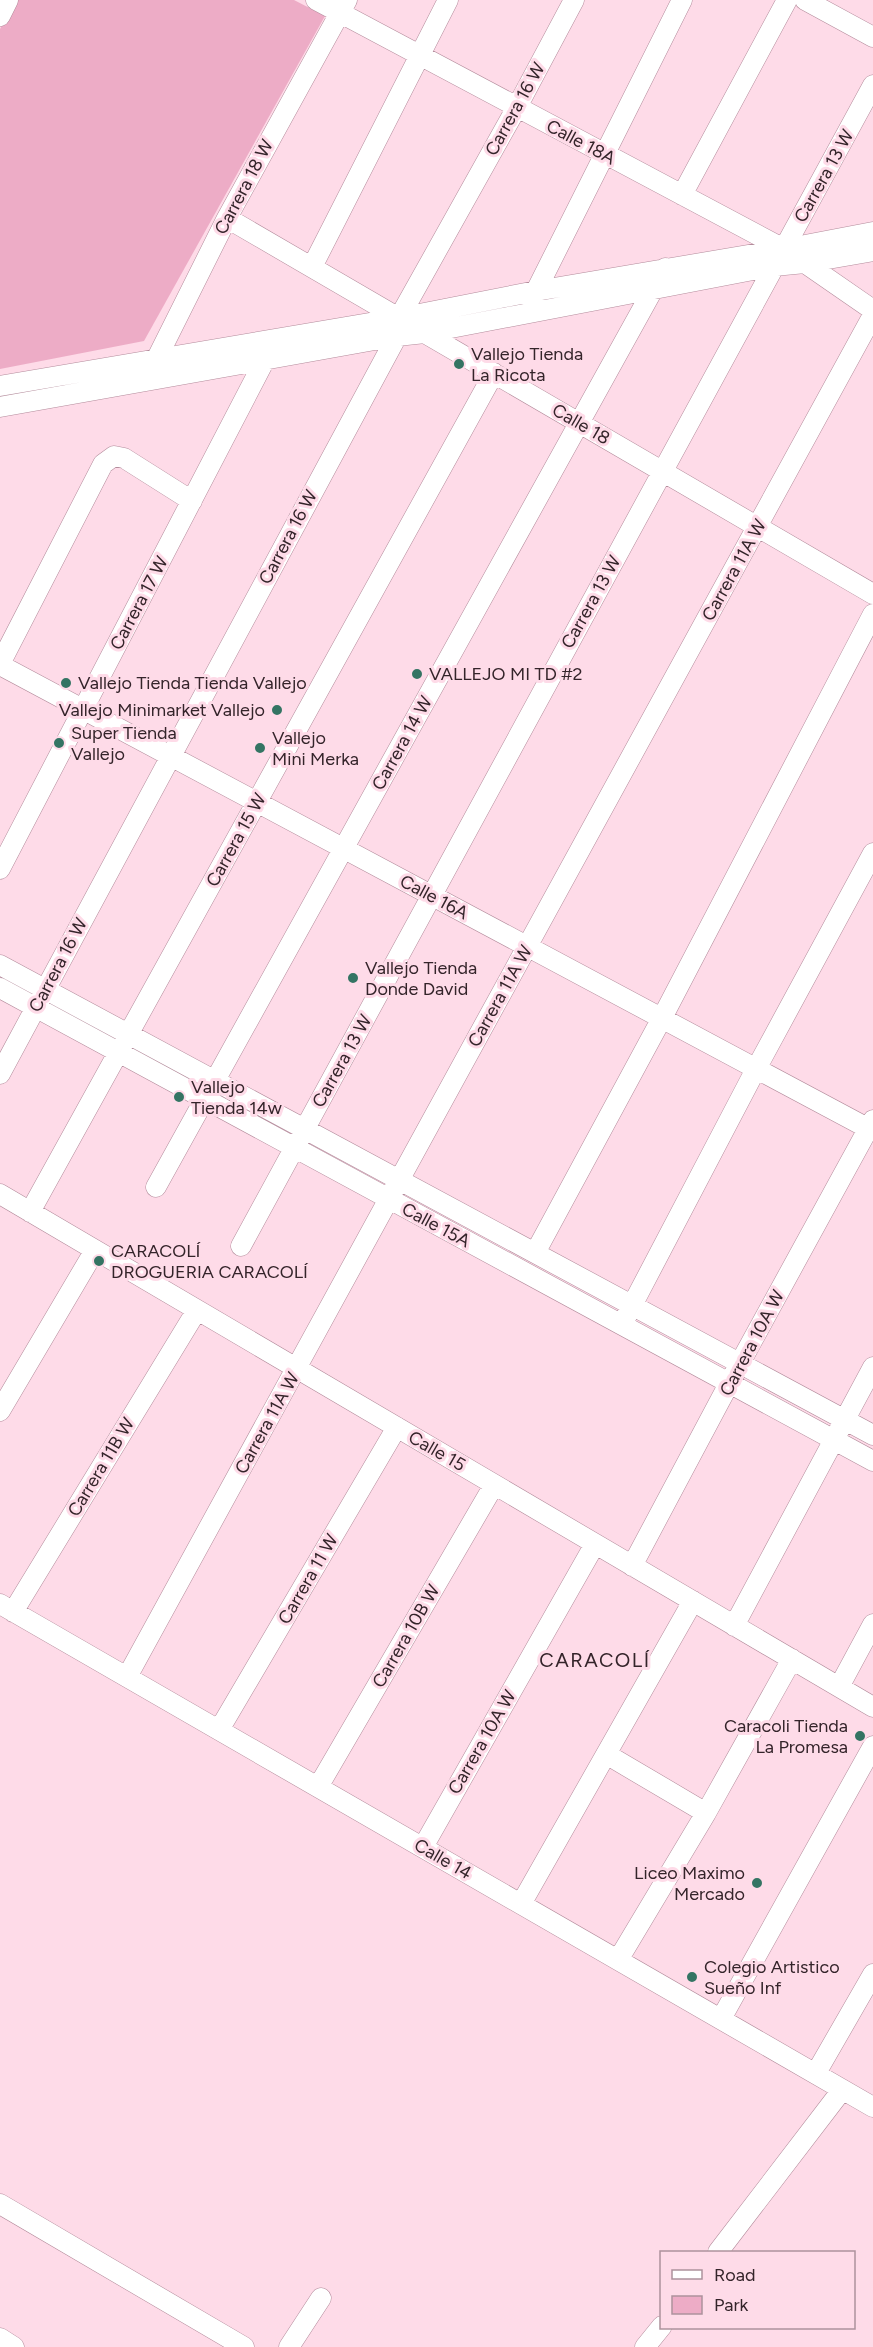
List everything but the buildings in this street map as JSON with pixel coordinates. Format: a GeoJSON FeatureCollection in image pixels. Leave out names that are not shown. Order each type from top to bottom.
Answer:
{"type":"FeatureCollection","features":[{"type":"Feature","properties":{"kind":"street"},"geometry":{"type":"LineString","coordinates":[[0,16],[8,0]]}},
{"type":"Feature","properties":{"kind":"street","name":"Calle 18A"},"geometry":{"type":"LineString","coordinates":[[316,0],[344,7],[419,55],[682,195],[779,258]]}},
{"type":"Feature","properties":{"kind":"street"},"geometry":{"type":"LineString","coordinates":[[312,267],[448,0]]}},
{"type":"Feature","properties":{"kind":"street","name":"Carrera 16 W"},"geometry":{"type":"LineString","coordinates":[[0,1074],[574,0]]}},
{"type":"Feature","properties":{"kind":"street"},"geometry":{"type":"LineString","coordinates":[[532,312],[536,291],[682,0]]}},
{"type":"Feature","properties":{"kind":"street"},"geometry":{"type":"LineString","coordinates":[[682,195],[787,0]]}},
{"type":"Feature","properties":{"kind":"street"},"geometry":{"type":"LineString","coordinates":[[804,0],[873,38]]}},
{"type":"Feature","properties":{"kind":"street","name":"Carrera 18 W"},"geometry":{"type":"LineString","coordinates":[[153,380],[157,358],[227,218],[344,7]]}},
{"type":"Feature","properties":{"kind":"street","name":"Carrera 13 W"},"geometry":{"type":"LineString","coordinates":[[241,1246],[873,85]]}},
{"type":"Feature","properties":{"kind":"street"},"geometry":{"type":"LineString","coordinates":[[227,218],[312,267],[398,327]]}},
{"type":"Feature","properties":{"kind":"street"},"geometry":{"type":"LineString","coordinates":[[873,232],[779,258],[651,291],[425,333],[398,327],[277,337],[8,385],[2,410],[265,360],[398,327],[536,291],[665,268],[779,258],[805,263],[873,251]]}},
{"type":"Feature","properties":{"kind":"street"},"geometry":{"type":"LineString","coordinates":[[805,263],[873,313]]}},
{"type":"Feature","properties":{"kind":"street","name":"Carrera 14 W"},"geometry":{"type":"LineString","coordinates":[[156,1187],[665,268]]}},
{"type":"Feature","properties":{"kind":"street","name":"Carrera 11A W"},"geometry":{"type":"LineString","coordinates":[[128,1677],[873,313]]}},
{"type":"Feature","properties":{"kind":"street","name":"Calle 18"},"geometry":{"type":"LineString","coordinates":[[425,333],[873,594]]}},
{"type":"Feature","properties":{"kind":"street","name":"Carrera 17 W"},"geometry":{"type":"LineString","coordinates":[[0,869],[277,337]]}},
{"type":"Feature","properties":{"kind":"street","name":"Carrera 15 W"},"geometry":{"type":"LineString","coordinates":[[30,1212],[494,373]]}},
{"type":"Feature","properties":{"kind":"street"},"geometry":{"type":"LineString","coordinates":[[0,665],[103,464],[114,456],[124,458],[192,501]]}},
{"type":"Feature","properties":{"kind":"street"},"geometry":{"type":"LineString","coordinates":[[535,1253],[662,1018],[873,614]]}},
{"type":"Feature","properties":{"kind":"street","name":"Calle 16A"},"geometry":{"type":"LineString","coordinates":[[0,665],[756,1068],[872,1126]]}},
{"type":"Feature","properties":{"kind":"street"},"geometry":{"type":"LineString","coordinates":[[622,1325],[756,1068],[873,853]]}},
{"type":"Feature","properties":{"kind":"street","name":"Calle 15A"},"geometry":{"type":"LineString","coordinates":[[0,965],[873,1435]]}},
{"type":"Feature","properties":{"kind":"street","name":"Calle 15A"},"geometry":{"type":"LineString","coordinates":[[0,988],[873,1461]]}},
{"type":"Feature","properties":{"kind":"street","name":"Carrera 10A W"},"geometry":{"type":"LineString","coordinates":[[632,1566],[729,1383],[872,1126]]}},
{"type":"Feature","properties":{"kind":"street","name":"Calle 15"},"geometry":{"type":"LineString","coordinates":[[0,1194],[873,1707]]}},
{"type":"Feature","properties":{"kind":"street"},"geometry":{"type":"LineString","coordinates":[[502,1260],[512,1241]]}},
{"type":"Feature","properties":{"kind":"street"},"geometry":{"type":"LineString","coordinates":[[0,1411],[95,1250]]}},
{"type":"Feature","properties":{"kind":"street","name":"Carrera 11B W"},"geometry":{"type":"LineString","coordinates":[[7,1608],[197,1310]]}},
{"type":"Feature","properties":{"kind":"street"},"geometry":{"type":"LineString","coordinates":[[734,1626],[873,1367]]}},
{"type":"Feature","properties":{"kind":"street","name":"Carrera 11 W"},"geometry":{"type":"LineString","coordinates":[[219,1730],[397,1427]]}},
{"type":"Feature","properties":{"kind":"street","name":"Carrera 10B W"},"geometry":{"type":"LineString","coordinates":[[318,1787],[494,1485]]}},
{"type":"Feature","properties":{"kind":"street","name":"Carrera 10A W"},"geometry":{"type":"LineString","coordinates":[[423,1847],[595,1544]]}},
{"type":"Feature","properties":{"kind":"street"},"geometry":{"type":"LineString","coordinates":[[520,1904],[693,1601]]}},
{"type":"Feature","properties":{"kind":"street","name":"Calle 14"},"geometry":{"type":"LineString","coordinates":[[7,1608],[873,2107]]}},
{"type":"Feature","properties":{"kind":"street"},"geometry":{"type":"LineString","coordinates":[[839,1687],[873,1624]]}},
{"type":"Feature","properties":{"kind":"street"},"geometry":{"type":"LineString","coordinates":[[618,1960],[706,1814],[792,1659]]}},
{"type":"Feature","properties":{"kind":"street"},"geometry":{"type":"LineString","coordinates":[[721,2019],[873,1746]]}},
{"type":"Feature","properties":{"kind":"street"},"geometry":{"type":"LineString","coordinates":[[606,1754],[706,1814]]}},
{"type":"Feature","properties":{"kind":"street"},"geometry":{"type":"LineString","coordinates":[[816,2073],[873,1974]]}},
{"type":"Feature","properties":{"kind":"street"},"geometry":{"type":"LineString","coordinates":[[720,2251],[842,2090]]}},
{"type":"Feature","properties":{"kind":"street"},"geometry":{"type":"LineString","coordinates":[[0,2204],[244,2347]]}},
{"type":"Feature","properties":{"kind":"street"},"geometry":{"type":"LineString","coordinates":[[292,2346],[321,2298]]}},
{"type":"Feature","properties":{"kind":"street"},"geometry":{"type":"LineString","coordinates":[[645,2347],[660,2328]]}},
{"type":"Feature","properties":{"kind":"street"},"geometry":{"type":"LineString","coordinates":[[0,2338],[14,2347]]}},
{"type":"Feature","properties":{"kind":"green space"},"geometry":{"type":"Polygon","coordinates":[[[16,0],[294,0],[325,16],[144,341],[0,369],[0,29],[16,0]]]}},
{"type":"Feature","properties":{"kind":"place","name":"Vallejo Tienda La Ricota"},"geometry":{"type":"Point","coordinates":[459,364]}},
{"type":"Feature","properties":{"kind":"place","name":"VALLEJO MI TD #2"},"geometry":{"type":"Point","coordinates":[417,674]}},
{"type":"Feature","properties":{"kind":"place","name":"Vallejo Tienda Tienda Vallejo"},"geometry":{"type":"Point","coordinates":[66,683]}},
{"type":"Feature","properties":{"kind":"place","name":"Vallejo Minimarket Vallejo"},"geometry":{"type":"Point","coordinates":[277,710]}},
{"type":"Feature","properties":{"kind":"place","name":"Super Tienda Vallejo"},"geometry":{"type":"Point","coordinates":[59,743]}},
{"type":"Feature","properties":{"kind":"place","name":"Vallejo Mini Merka"},"geometry":{"type":"Point","coordinates":[260,748]}},
{"type":"Feature","properties":{"kind":"place","name":"Vallejo Tienda Donde David"},"geometry":{"type":"Point","coordinates":[353,978]}},
{"type":"Feature","properties":{"kind":"place","name":"Vallejo Tienda 14w"},"geometry":{"type":"Point","coordinates":[179,1097]}},
{"type":"Feature","properties":{"kind":"place","name":"CARACOLÍ DROGUERIA CARACOLÍ"},"geometry":{"type":"Point","coordinates":[99,1261]}},
{"type":"Feature","properties":{"kind":"place","name":"Caracoli Tienda La Promesa"},"geometry":{"type":"Point","coordinates":[860,1736]}},
{"type":"Feature","properties":{"kind":"place","name":"Liceo Maximo Mercado"},"geometry":{"type":"Point","coordinates":[757,1883]}},
{"type":"Feature","properties":{"kind":"place","name":"Colegio Artistico Sueño Inf"},"geometry":{"type":"Point","coordinates":[692,1977]}},
{"type":"Feature","properties":{"kind":"district","name":"CARACOLÍ"},"geometry":{"type":"Point","coordinates":[595,1660]}}]}
